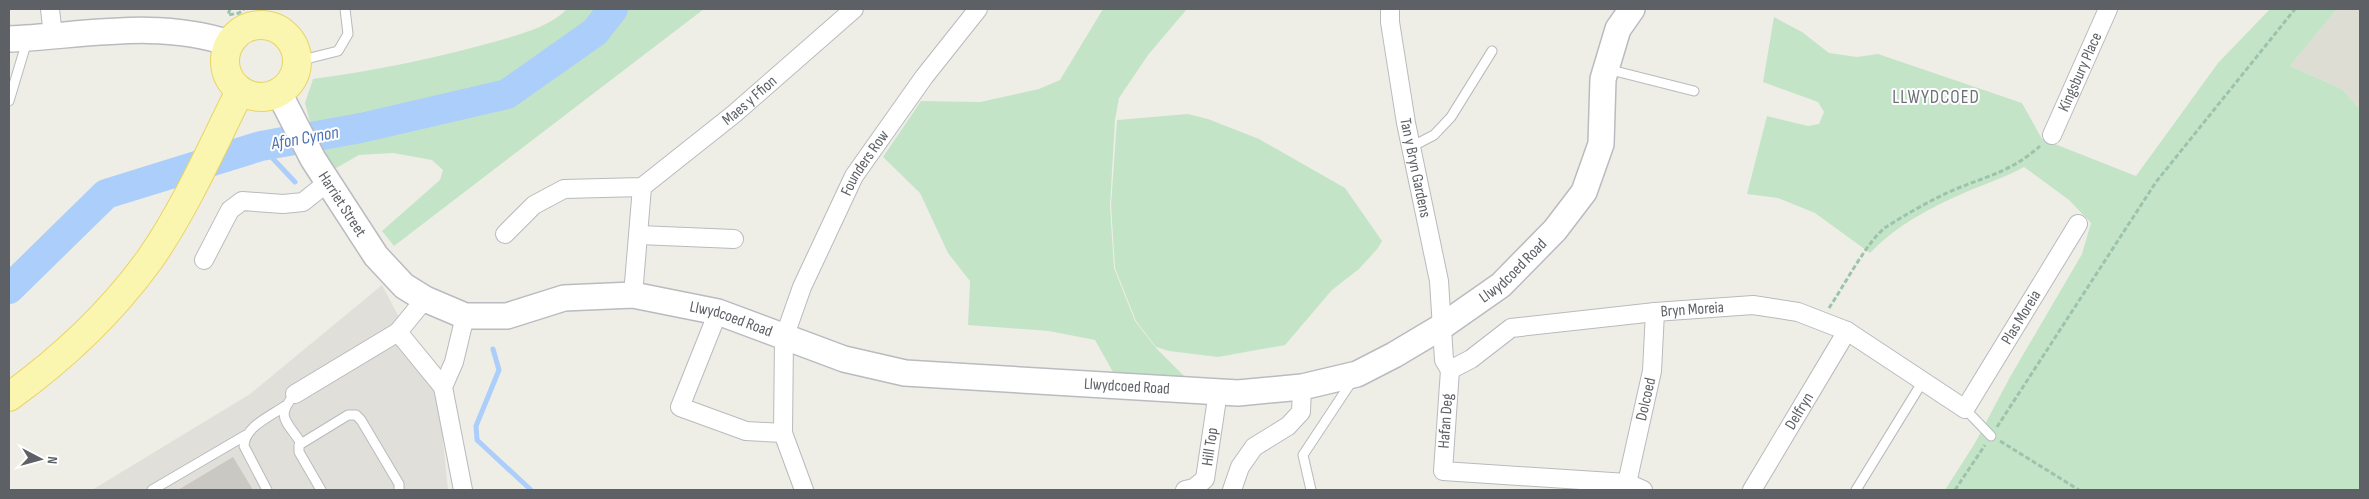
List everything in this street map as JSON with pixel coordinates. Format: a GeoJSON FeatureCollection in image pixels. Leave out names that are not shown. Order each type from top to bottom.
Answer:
{"type":"FeatureCollection","features":[{"type":"Feature","properties":{"kind":"main road","name":"Llwydcoed Road"},"geometry":{"type":"LineString","coordinates":[[426,299],[465,316],[507,316],[564,298],[634,295],[718,312],[844,359],[905,373],[1238,393],[1302,387],[1356,374],[1394,356],[1441,327],[1501,285],[1555,230],[1584,192],[1601,144],[1603,79],[1618,29],[1632,9]]}},
{"type":"Feature","properties":{"kind":"main road"},"geometry":{"type":"LineString","coordinates":[[271,17],[290,38],[296,49],[298,61],[284,105],[240,91],[227,74],[224,63],[230,43],[237,34],[247,27],[259,24],[271,17]]}},
{"type":"Feature","properties":{"kind":"main road"},"geometry":{"type":"LineString","coordinates":[[18,38],[167,30],[208,36],[230,43]]}},
{"type":"Feature","properties":{"kind":"main road"},"geometry":{"type":"LineString","coordinates":[[9,397],[45,371],[108,312],[150,258],[184,202],[240,91]]}},
{"type":"Feature","properties":{"kind":"main road","name":"Harriet Street"},"geometry":{"type":"LineString","coordinates":[[284,105],[313,159],[376,256],[404,286],[426,299]]}},
{"type":"Feature","properties":{"kind":"street"},"geometry":{"type":"LineString","coordinates":[[50,9],[53,36]]}},
{"type":"Feature","properties":{"kind":"street","name":"Maes y Ffion"},"geometry":{"type":"LineString","coordinates":[[642,187],[734,114],[854,9]]}},
{"type":"Feature","properties":{"kind":"street","name":"Founders Row"},"geometry":{"type":"LineString","coordinates":[[783,433],[784,338],[802,287],[854,176],[924,77],[978,9]]}},
{"type":"Feature","properties":{"kind":"street","name":"Tan y Bryn Gardens"},"geometry":{"type":"LineString","coordinates":[[1390,9],[1390,22],[1411,147],[1439,281],[1441,327]]}},
{"type":"Feature","properties":{"kind":"street","name":"Kingsbury Place"},"geometry":{"type":"LineString","coordinates":[[2052,135],[2108,9]]}},
{"type":"Feature","properties":{"kind":"street"},"geometry":{"type":"LineString","coordinates":[[204,260],[230,210],[242,202],[283,204],[303,202],[328,182]]}},
{"type":"Feature","properties":{"kind":"street"},"geometry":{"type":"LineString","coordinates":[[505,234],[534,205],[564,189],[642,187],[634,295]]}},
{"type":"Feature","properties":{"kind":"street","name":"Plas Moreia"},"geometry":{"type":"LineString","coordinates":[[1965,410],[2078,224]]}},
{"type":"Feature","properties":{"kind":"street"},"geometry":{"type":"LineString","coordinates":[[639,235],[734,238]]}},
{"type":"Feature","properties":{"kind":"street"},"geometry":{"type":"LineString","coordinates":[[290,400],[398,332],[426,299]]}},
{"type":"Feature","properties":{"kind":"street","name":"Bryn Moreia"},"geometry":{"type":"LineString","coordinates":[[1450,370],[1471,359],[1511,328],[1655,312],[1753,305],[1798,312],[1847,331],[1965,410]]}},
{"type":"Feature","properties":{"kind":"street"},"geometry":{"type":"LineString","coordinates":[[718,312],[680,407],[746,431],[783,433],[804,490]]}},
{"type":"Feature","properties":{"kind":"street","name":"Dolcoed"},"geometry":{"type":"LineString","coordinates":[[1635,487],[1652,371],[1655,312]]}},
{"type":"Feature","properties":{"kind":"street"},"geometry":{"type":"LineString","coordinates":[[443,387],[454,362],[465,316]]}},
{"type":"Feature","properties":{"kind":"street"},"geometry":{"type":"LineString","coordinates":[[1441,327],[1444,360],[1450,370]]}},
{"type":"Feature","properties":{"kind":"street","name":"Delfryn"},"geometry":{"type":"LineString","coordinates":[[1752,490],[1847,331]]}},
{"type":"Feature","properties":{"kind":"street"},"geometry":{"type":"LineString","coordinates":[[398,332],[443,387],[463,490]]}},
{"type":"Feature","properties":{"kind":"street","name":"Hafan Deg"},"geometry":{"type":"LineString","coordinates":[[1450,370],[1443,472],[1635,487]]}},
{"type":"Feature","properties":{"kind":"street"},"geometry":{"type":"LineString","coordinates":[[1232,490],[1240,468],[1254,447],[1288,426],[1301,412],[1302,387]]}},
{"type":"Feature","properties":{"kind":"street","name":"Hill Top"},"geometry":{"type":"LineString","coordinates":[[1185,490],[1194,488],[1205,479],[1218,392]]}},
{"type":"Feature","properties":{"kind":"lane"},"geometry":{"type":"LineString","coordinates":[[298,61],[338,51],[348,34],[345,9]]}},
{"type":"Feature","properties":{"kind":"lane"},"geometry":{"type":"LineString","coordinates":[[9,101],[18,38]]}},
{"type":"Feature","properties":{"kind":"lane"},"geometry":{"type":"LineString","coordinates":[[1411,147],[1434,135],[1451,117],[1492,51]]}},
{"type":"Feature","properties":{"kind":"lane"},"geometry":{"type":"LineString","coordinates":[[1606,69],[1694,91]]}},
{"type":"Feature","properties":{"kind":"lane"},"geometry":{"type":"LineString","coordinates":[[1310,490],[1303,455],[1356,374]]}},
{"type":"Feature","properties":{"kind":"lane"},"geometry":{"type":"LineString","coordinates":[[1856,490],[1923,381]]}},
{"type":"Feature","properties":{"kind":"lane"},"geometry":{"type":"LineString","coordinates":[[152,490],[246,435],[290,400]]}},
{"type":"Feature","properties":{"kind":"lane"},"geometry":{"type":"LineString","coordinates":[[290,400],[284,414],[286,420],[301,443],[299,452],[321,490]]}},
{"type":"Feature","properties":{"kind":"lane"},"geometry":{"type":"LineString","coordinates":[[1965,410],[1991,436]]}},
{"type":"Feature","properties":{"kind":"lane"},"geometry":{"type":"LineString","coordinates":[[301,443],[348,415],[356,415],[361,420],[399,484],[399,490]]}},
{"type":"Feature","properties":{"kind":"lane"},"geometry":{"type":"LineString","coordinates":[[246,435],[244,446],[267,490]]}},
{"type":"Feature","properties":{"kind":"path"},"geometry":{"type":"LineString","coordinates":[[230,9],[228,15],[239,13],[244,9]]}},
{"type":"Feature","properties":{"kind":"path"},"geometry":{"type":"LineString","coordinates":[[1955,490],[2156,182],[2295,9]]}},
{"type":"Feature","properties":{"kind":"path"},"geometry":{"type":"LineString","coordinates":[[1820,320],[1870,245],[1885,228],[1954,189],[2000,172],[2023,161],[2052,135]]}},
{"type":"Feature","properties":{"kind":"path"},"geometry":{"type":"LineString","coordinates":[[1991,436],[2078,490]]}},
{"type":"Feature","properties":{"kind":"shaded area"},"geometry":{"type":"Polygon","coordinates":[[[2337,9],[2360,9],[2360,109],[2342,89],[2290,66],[2337,9]]]}},
{"type":"Feature","properties":{"kind":"shaded area"},"geometry":{"type":"Polygon","coordinates":[[[382,285],[438,391],[448,490],[92,490],[250,394],[382,285]]]}},
{"type":"Feature","properties":{"kind":"green space"},"geometry":{"type":"Polygon","coordinates":[[[567,9],[704,9],[394,246],[382,231],[440,180],[443,170],[432,160],[393,153],[359,155],[331,171],[312,130],[305,103],[313,79],[402,64],[490,43],[541,26],[550,22],[567,9]]]}},
{"type":"Feature","properties":{"kind":"green space"},"geometry":{"type":"Polygon","coordinates":[[[1103,9],[1187,9],[1148,55],[1119,98],[1115,120],[1110,206],[1114,268],[1135,321],[1156,348],[1187,379],[1113,372],[1095,340],[1049,331],[968,325],[970,281],[948,253],[920,193],[883,157],[921,101],[980,102],[1039,89],[1060,80],[1103,9]]]}},
{"type":"Feature","properties":{"kind":"green space"},"geometry":{"type":"Polygon","coordinates":[[[2270,9],[2337,9],[2290,66],[2342,89],[2360,109],[2360,490],[1945,490],[1975,443],[2010,377],[2082,254],[2091,223],[2069,200],[2024,167],[1926,211],[1891,234],[1870,253],[1815,213],[1778,198],[1747,194],[1767,116],[1808,126],[1819,124],[1824,112],[1818,102],[1763,82],[1774,17],[1802,32],[1829,53],[1857,57],[1878,54],[2022,103],[2042,139],[2136,176],[2218,63],[2270,9]]]}},
{"type":"Feature","properties":{"kind":"green space"},"geometry":{"type":"Polygon","coordinates":[[[1188,114],[1208,119],[1259,139],[1345,188],[1382,241],[1359,269],[1332,290],[1285,345],[1218,357],[1169,351],[1156,347],[1136,321],[1115,268],[1111,205],[1117,120],[1188,114]]]}},
{"type":"Feature","properties":{"kind":"building"},"geometry":{"type":"Polygon","coordinates":[[[233,457],[253,490],[178,490],[233,457]]]}},
{"type":"Feature","properties":{"kind":"waterway","name":"Afon Cynon"},"geometry":{"type":"LineString","coordinates":[[9,289],[106,194],[261,146],[361,128],[507,94],[595,32],[613,9]]}},
{"type":"Feature","properties":{"kind":"waterway"},"geometry":{"type":"LineString","coordinates":[[261,146],[295,182]]}},
{"type":"Feature","properties":{"kind":"waterway"},"geometry":{"type":"LineString","coordinates":[[493,349],[499,370],[476,426],[477,440],[531,490]]}},
{"type":"Feature","properties":{"kind":"district","name":"LLWYDCOED"},"geometry":{"type":"Point","coordinates":[1936,97]}}]}
